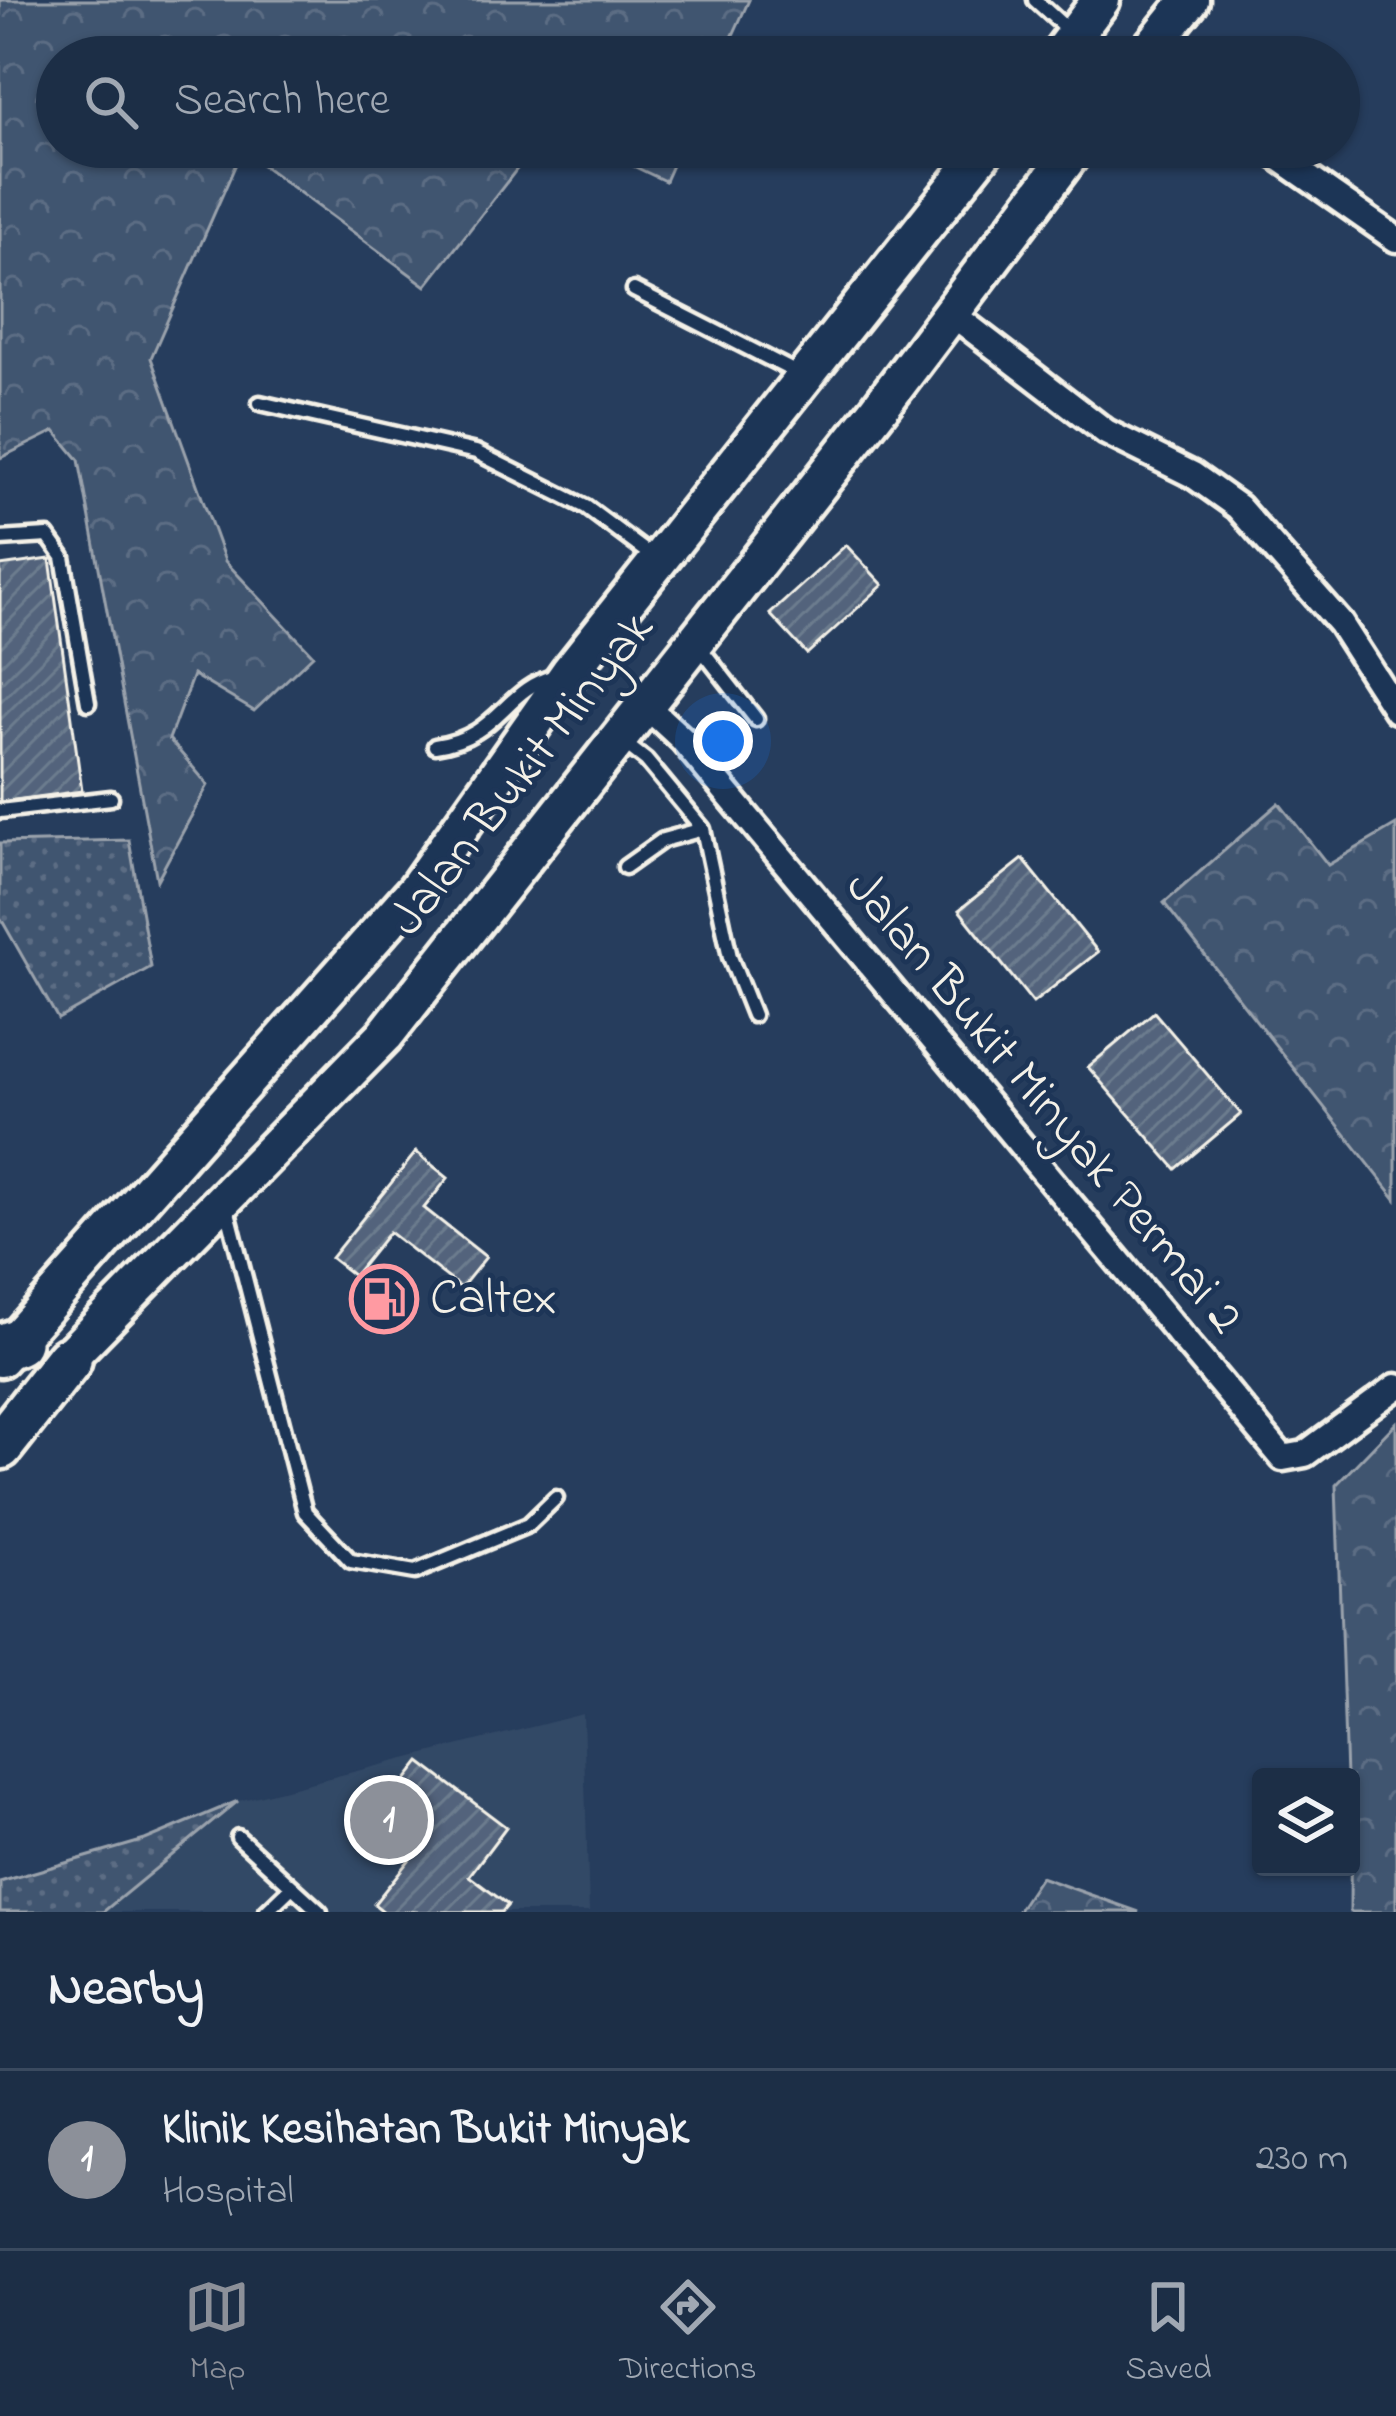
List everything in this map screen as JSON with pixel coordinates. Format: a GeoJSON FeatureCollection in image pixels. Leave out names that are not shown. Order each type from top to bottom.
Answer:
{"type":"FeatureCollection","features":[{"type":"Feature","properties":{"kind":"highway"},"geometry":{"type":"LineString","coordinates":[[0,1446],[68,1360]]}},
{"type":"Feature","properties":{"kind":"main road"},"geometry":{"type":"LineString","coordinates":[[1161,36],[1190,0]]}},
{"type":"Feature","properties":{"kind":"main road","name":"Jalan Bukit Minyak"},"geometry":{"type":"LineString","coordinates":[[6,1349],[416,890],[569,673],[970,168]]}},
{"type":"Feature","properties":{"kind":"main road","name":"Jalan Bukit Minyak"},"geometry":{"type":"LineString","coordinates":[[0,1420],[68,1360],[385,1035],[1060,168]]}},
{"type":"Feature","properties":{"kind":"street"},"geometry":{"type":"LineString","coordinates":[[1294,168],[1396,238]]}},
{"type":"Feature","properties":{"kind":"street"},"geometry":{"type":"LineString","coordinates":[[951,313],[1106,432],[1193,475],[1238,507],[1340,623],[1396,710]]}},
{"type":"Feature","properties":{"kind":"street","name":"Jalan Bukit Minyak Permai 2"},"geometry":{"type":"LineString","coordinates":[[644,704],[682,739],[1283,1458],[1305,1454],[1396,1387]]}},
{"type":"Feature","properties":{"kind":"lane"},"geometry":{"type":"LineString","coordinates":[[1035,0],[1084,34]]}},
{"type":"Feature","properties":{"kind":"lane"},"geometry":{"type":"LineString","coordinates":[[634,290],[805,377]]}},
{"type":"Feature","properties":{"kind":"lane"},"geometry":{"type":"LineString","coordinates":[[260,403],[476,452],[586,507],[658,561]]}},
{"type":"Feature","properties":{"kind":"lane"},"geometry":{"type":"LineString","coordinates":[[0,539],[48,536],[63,557],[88,703]]}},
{"type":"Feature","properties":{"kind":"lane"},"geometry":{"type":"LineString","coordinates":[[694,640],[756,719]]}},
{"type":"Feature","properties":{"kind":"lane"},"geometry":{"type":"LineString","coordinates":[[436,746],[459,743],[490,728],[532,681],[569,673]]}},
{"type":"Feature","properties":{"kind":"lane"},"geometry":{"type":"LineString","coordinates":[[618,737],[646,760],[703,829],[730,957],[753,1015]]}},
{"type":"Feature","properties":{"kind":"lane"},"geometry":{"type":"LineString","coordinates":[[0,811],[111,798]]}},
{"type":"Feature","properties":{"kind":"lane"},"geometry":{"type":"LineString","coordinates":[[625,867],[663,840],[703,829]]}},
{"type":"Feature","properties":{"kind":"lane"},"geometry":{"type":"LineString","coordinates":[[225,1201],[305,1512],[351,1562],[415,1572],[528,1525],[556,1498]]}},
{"type":"Feature","properties":{"kind":"lane"},"geometry":{"type":"LineString","coordinates":[[238,1837],[320,1912]]}},
{"type":"Feature","properties":{"kind":"lane"},"geometry":{"type":"LineString","coordinates":[[266,1912],[292,1887]]}},
{"type":"Feature","properties":{"kind":"shaded area"},"geometry":{"type":"Polygon","coordinates":[[[583,1714],[589,1912],[0,1912],[0,1882],[145,1840],[238,1801],[583,1714]]]}},
{"type":"Feature","properties":{"kind":"green space"},"geometry":{"type":"Polygon","coordinates":[[[0,0],[749,0],[733,36],[36,36],[36,168],[234,168],[151,358],[225,561],[313,655],[254,711],[193,675],[169,739],[208,785],[157,880],[79,460],[55,431],[0,458],[0,0]]]}},
{"type":"Feature","properties":{"kind":"green space"},"geometry":{"type":"Polygon","coordinates":[[[266,168],[518,168],[426,286],[266,168]]]}},
{"type":"Feature","properties":{"kind":"green space"},"geometry":{"type":"Polygon","coordinates":[[[637,168],[671,168],[665,181],[637,168]]]}},
{"type":"Feature","properties":{"kind":"green space"},"geometry":{"type":"Polygon","coordinates":[[[1279,803],[1328,865],[1396,825],[1396,1199],[1164,903],[1279,803]]]}},
{"type":"Feature","properties":{"kind":"green space"},"geometry":{"type":"Polygon","coordinates":[[[129,840],[151,967],[58,1019],[0,917],[0,843],[129,840]]]}},
{"type":"Feature","properties":{"kind":"green space"},"geometry":{"type":"Polygon","coordinates":[[[1396,1423],[1396,1912],[1350,1912],[1350,1876],[1360,1876],[1360,1768],[1346,1768],[1336,1485],[1396,1423]]]}},
{"type":"Feature","properties":{"kind":"green space"},"geometry":{"type":"Polygon","coordinates":[[[238,1801],[103,1912],[0,1912],[0,1882],[145,1840],[238,1801]]]}},
{"type":"Feature","properties":{"kind":"green space"},"geometry":{"type":"Polygon","coordinates":[[[1040,1877],[1139,1912],[1017,1912],[1040,1877]]]}},
{"type":"Feature","properties":{"kind":"building"},"geometry":{"type":"Polygon","coordinates":[[[846,545],[883,585],[807,654],[770,614],[846,545]]]}},
{"type":"Feature","properties":{"kind":"building"},"geometry":{"type":"Polygon","coordinates":[[[50,559],[82,791],[0,802],[0,566],[50,559]]]}},
{"type":"Feature","properties":{"kind":"building"},"geometry":{"type":"Polygon","coordinates":[[[1023,859],[1098,952],[1033,1003],[959,910],[1023,859]]]}},
{"type":"Feature","properties":{"kind":"building"},"geometry":{"type":"Polygon","coordinates":[[[1154,1012],[1241,1114],[1176,1169],[1088,1067],[1154,1012]]]}},
{"type":"Feature","properties":{"kind":"building"},"geometry":{"type":"Polygon","coordinates":[[[416,1152],[448,1178],[424,1208],[486,1257],[461,1288],[389,1232],[354,1276],[331,1258],[416,1152]]]}},
{"type":"Feature","properties":{"kind":"building"},"geometry":{"type":"Polygon","coordinates":[[[420,1762],[506,1827],[469,1876],[508,1905],[502,1912],[384,1912],[374,1904],[421,1845],[380,1813],[420,1762]]]}},
{"type":"Feature","properties":{"kind":"place","name":"Caltex"},"geometry":{"type":"Point","coordinates":[384,1299]}},
{"type":"Feature","properties":{"kind":"place","name":"Klinik Kesihatan Bukit Minyak"},"geometry":{"type":"Point","coordinates":[389,1820]}}]}
